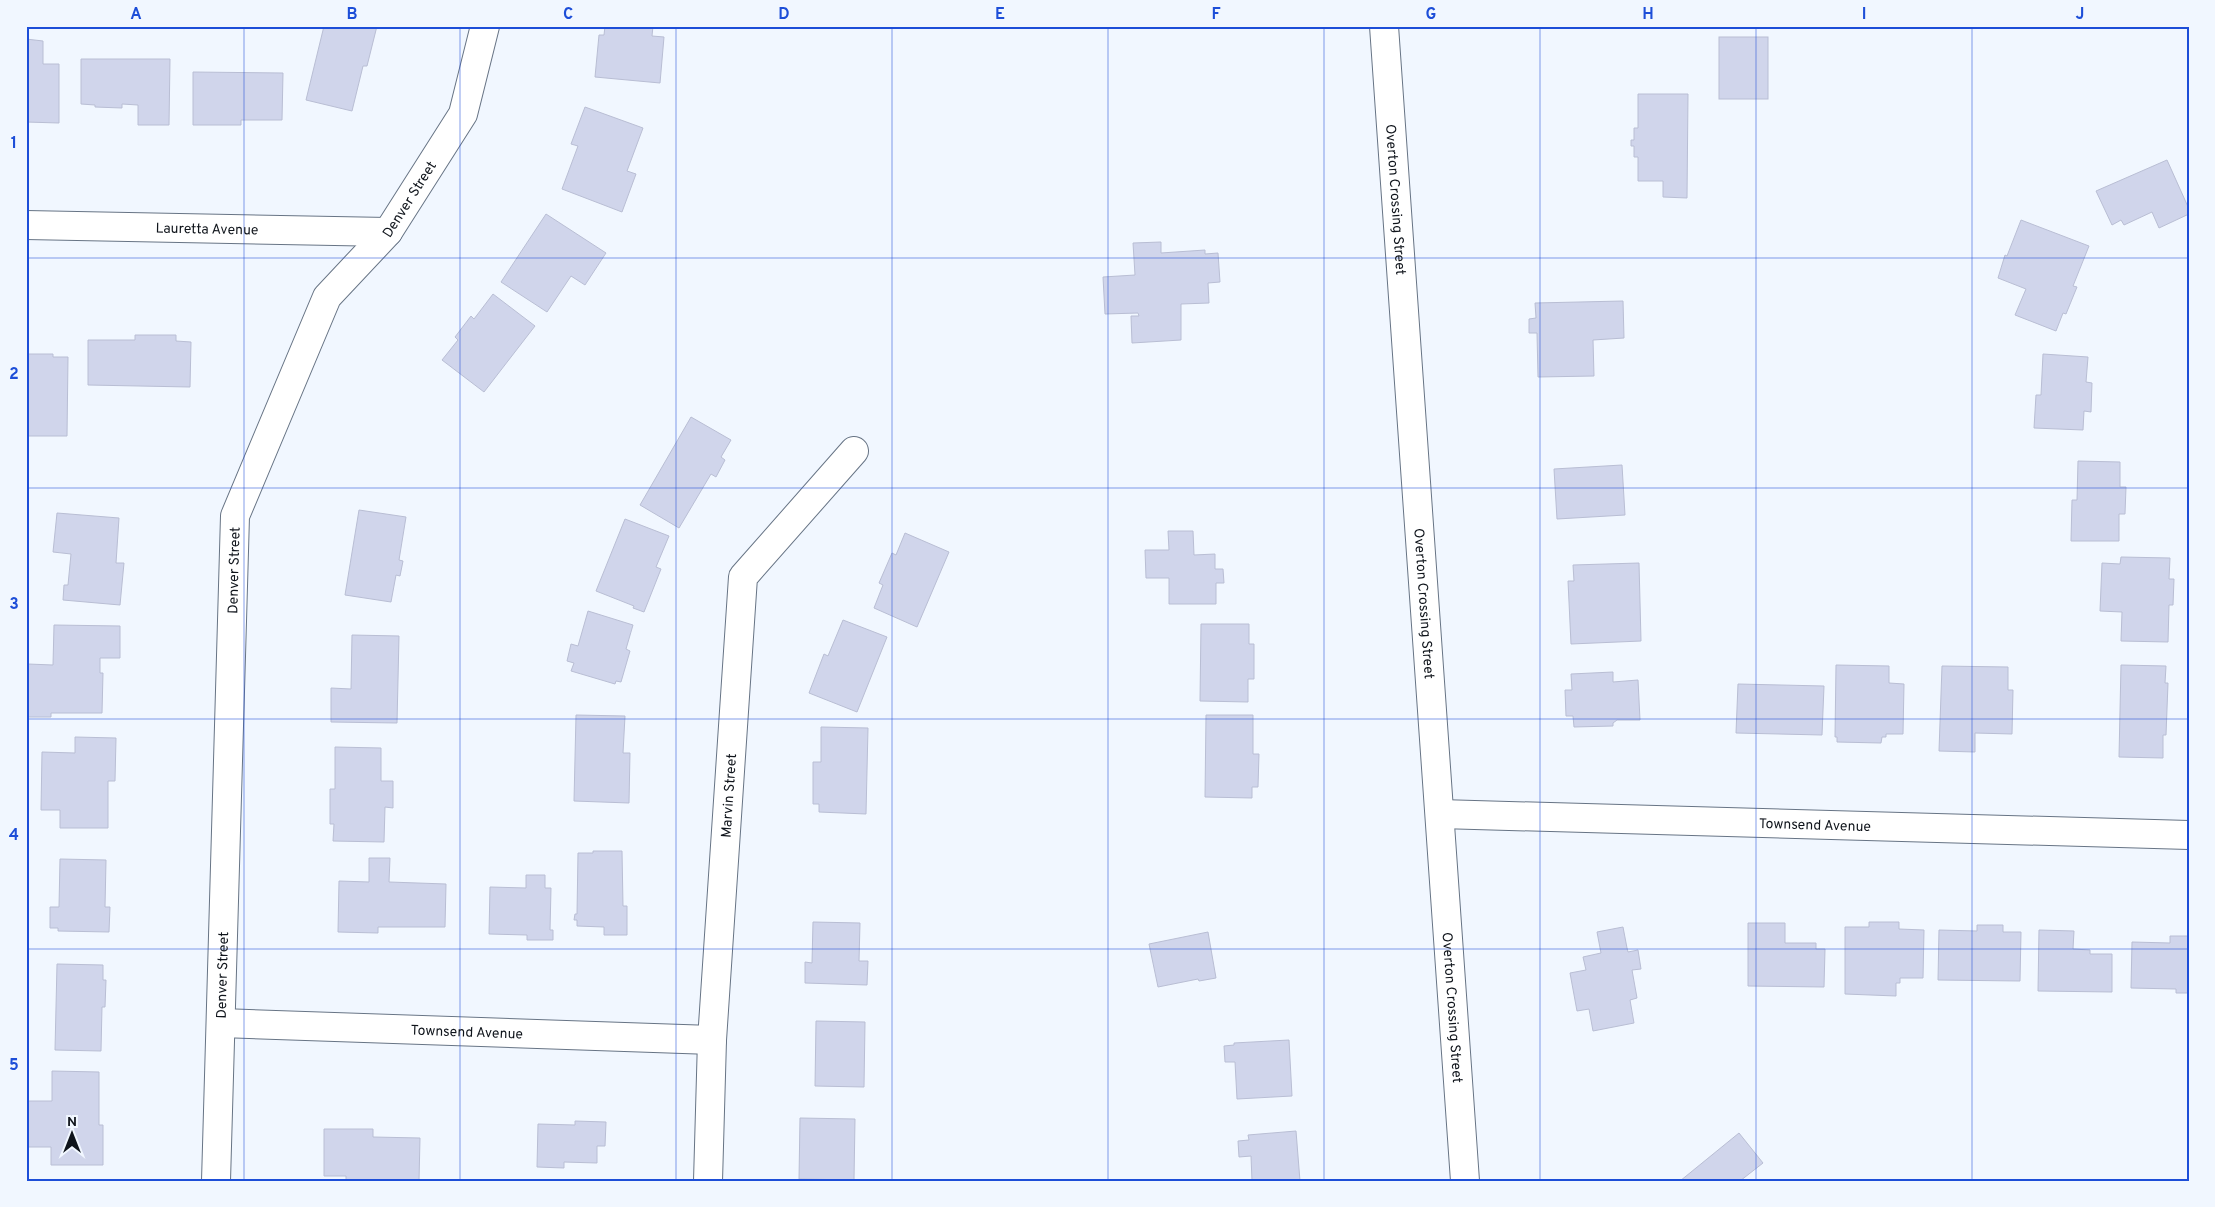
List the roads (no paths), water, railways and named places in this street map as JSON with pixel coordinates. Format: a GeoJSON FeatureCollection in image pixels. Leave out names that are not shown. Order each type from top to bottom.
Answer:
{"type":"FeatureCollection","features":[{"type":"Feature","properties":{"kind":"street","name":"Denver Street"},"geometry":{"type":"LineString","coordinates":[[216,1181],[235,516],[327,297],[388,232],[462,114],[485,26]]}},
{"type":"Feature","properties":{"kind":"street","name":"Overton Crossing Street"},"geometry":{"type":"LineString","coordinates":[[1384,26],[1465,1181]]}},
{"type":"Feature","properties":{"kind":"street","name":"Lauretta Avenue"},"geometry":{"type":"LineString","coordinates":[[26,225],[388,232]]}},
{"type":"Feature","properties":{"kind":"street","name":"Marvin Street"},"geometry":{"type":"LineString","coordinates":[[708,1181],[712,1040],[743,577],[854,451]]}},
{"type":"Feature","properties":{"kind":"street","name":"Townsend Avenue"},"geometry":{"type":"LineString","coordinates":[[1440,814],[2189,835]]}},
{"type":"Feature","properties":{"kind":"street","name":"Townsend Avenue"},"geometry":{"type":"LineString","coordinates":[[221,1022],[712,1040]]}}]}
